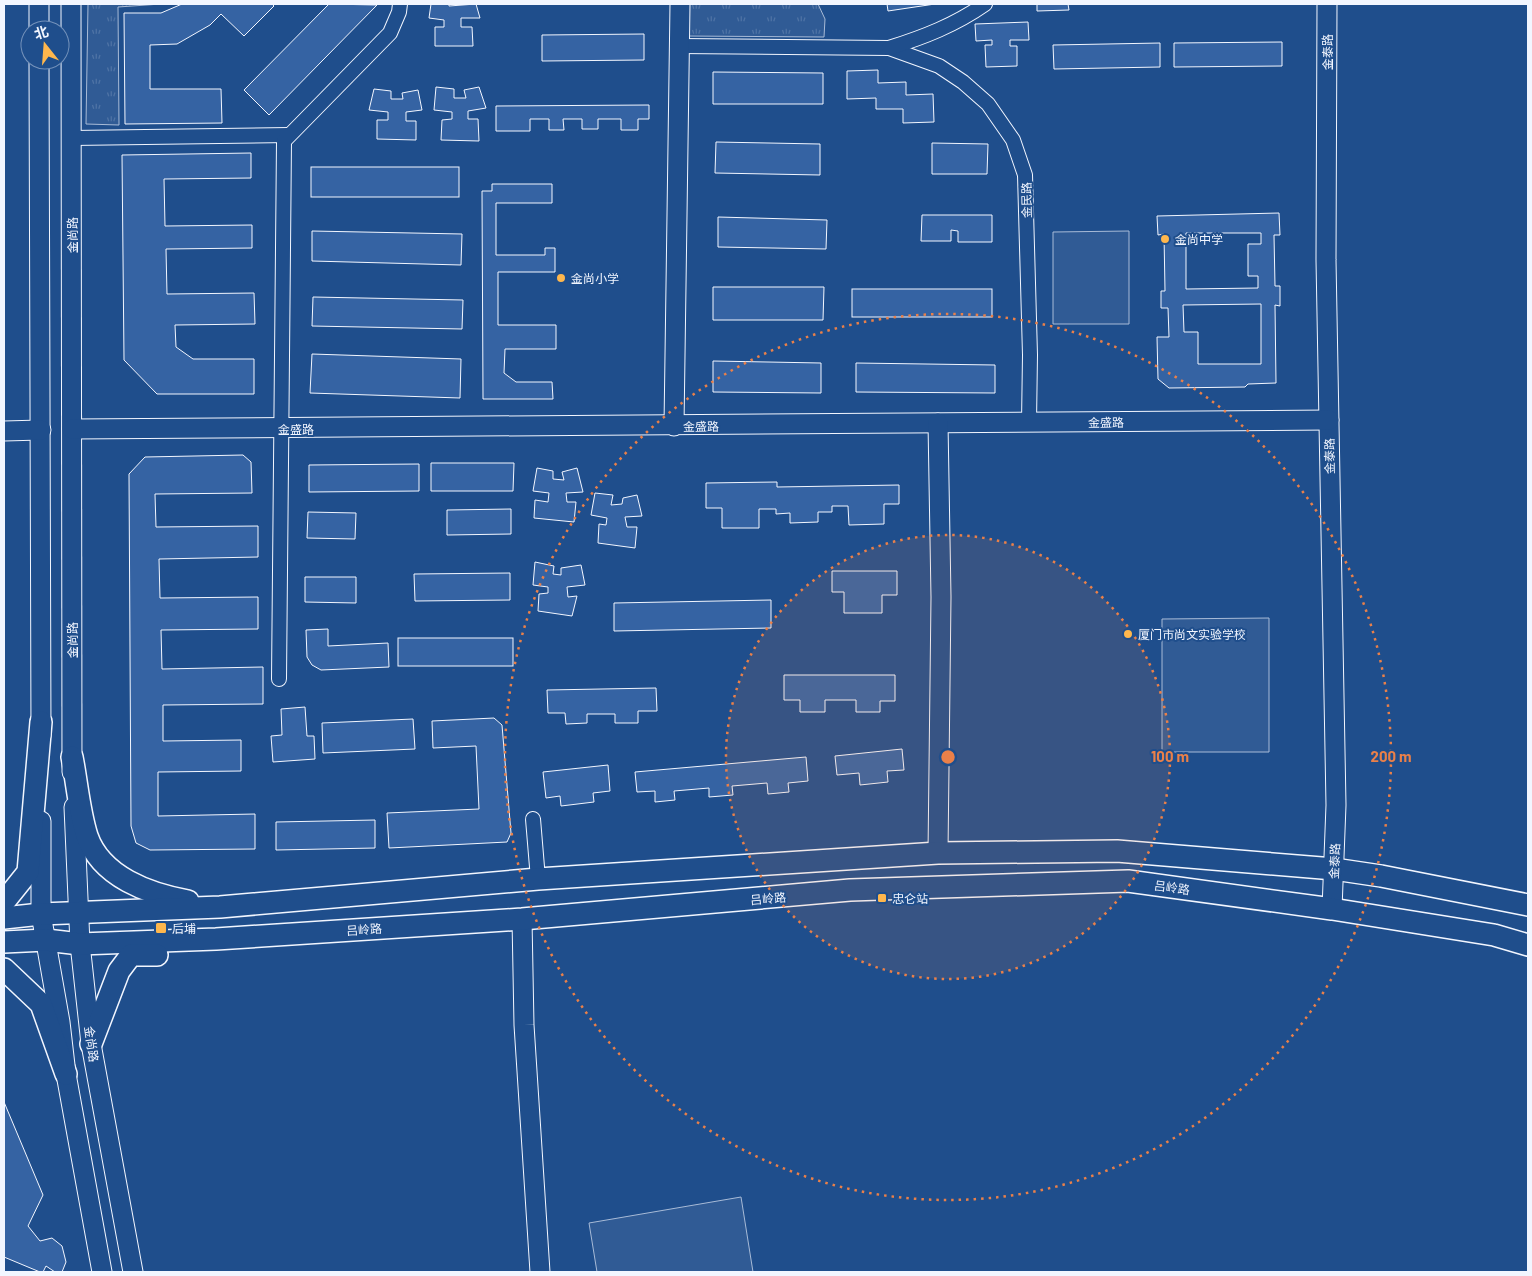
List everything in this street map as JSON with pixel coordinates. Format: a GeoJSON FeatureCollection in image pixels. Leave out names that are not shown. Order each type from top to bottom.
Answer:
{"type":"FeatureCollection","features":[{"type":"Feature","properties":{"kind":"main road"},"geometry":{"type":"LineString","coordinates":[[4,902],[28,872],[41,722]]}},
{"type":"Feature","properties":{"kind":"main road"},"geometry":{"type":"LineString","coordinates":[[72,757],[87,837],[107,868],[140,888],[172,898],[220,907]]}},
{"type":"Feature","properties":{"kind":"main road"},"geometry":{"type":"LineString","coordinates":[[4,918],[41,914],[220,907],[538,879],[938,853],[1117,850],[1334,869],[1382,876],[1528,905]]}},
{"type":"Feature","properties":{"kind":"main road","name":"吕岭路"},"geometry":{"type":"LineString","coordinates":[[4,942],[46,940],[80,944],[216,939],[522,919],[850,890],[1128,882],[1332,909],[1494,934],[1528,945]]}},
{"type":"Feature","properties":{"kind":"main road"},"geometry":{"type":"LineString","coordinates":[[91,1044],[119,971],[131,955],[169,955],[216,939]]}},
{"type":"Feature","properties":{"kind":"main road"},"geometry":{"type":"LineString","coordinates":[[4,968],[41,1004],[66,1074]]}},
{"type":"Feature","properties":{"kind":"street"},"geometry":{"type":"LineString","coordinates":[[39,4],[39,20]]}},
{"type":"Feature","properties":{"kind":"street","name":"金尚路"},"geometry":{"type":"LineString","coordinates":[[71,4],[72,757],[78,913],[91,1044],[133,1272]]}},
{"type":"Feature","properties":{"kind":"street"},"geometry":{"type":"LineString","coordinates":[[279,679],[284,141],[390,33],[399,12],[400,4]]}},
{"type":"Feature","properties":{"kind":"street"},"geometry":{"type":"LineString","coordinates":[[674,426],[680,4]]}},
{"type":"Feature","properties":{"kind":"street","name":"金民路"},"geometry":{"type":"LineString","coordinates":[[679,46],[889,48],[926,36],[965,18],[985,4]]}},
{"type":"Feature","properties":{"kind":"street","name":"金泰路"},"geometry":{"type":"LineString","coordinates":[[1327,4],[1326,260],[1336,805],[1332,909]]}},
{"type":"Feature","properties":{"kind":"street","name":"金民路"},"geometry":{"type":"LineString","coordinates":[[889,48],[939,66],[963,82],[988,104],[1013,140],[1025,175],[1030,356],[1029,422]]}},
{"type":"Feature","properties":{"kind":"street"},"geometry":{"type":"LineString","coordinates":[[40,70],[41,914],[60,1022],[66,1074],[102,1272]]}},
{"type":"Feature","properties":{"kind":"street"},"geometry":{"type":"LineString","coordinates":[[72,138],[290,135]]}},
{"type":"Feature","properties":{"kind":"street","name":"金盛路"},"geometry":{"type":"LineString","coordinates":[[72,429],[1329,420]]}},
{"type":"Feature","properties":{"kind":"street"},"geometry":{"type":"LineString","coordinates":[[938,423],[941,597],[938,853]]}},
{"type":"Feature","properties":{"kind":"street"},"geometry":{"type":"LineString","coordinates":[[4,431],[41,430]]}},
{"type":"Feature","properties":{"kind":"street"},"geometry":{"type":"LineString","coordinates":[[533,820],[538,879]]}},
{"type":"Feature","properties":{"kind":"street"},"geometry":{"type":"LineString","coordinates":[[522,919],[524,1025],[540,1272]]}},
{"type":"Feature","properties":{"kind":"shaded area"},"geometry":{"type":"Polygon","coordinates":[[[1129,231],[1129,324],[1053,324],[1053,232],[1129,231]]]}},
{"type":"Feature","properties":{"kind":"shaded area"},"geometry":{"type":"Polygon","coordinates":[[[1269,618],[1269,752],[1162,752],[1162,619],[1269,618]]]}},
{"type":"Feature","properties":{"kind":"shaded area"},"geometry":{"type":"Polygon","coordinates":[[[741,1197],[753,1272],[597,1272],[589,1223],[741,1197]]]}},
{"type":"Feature","properties":{"kind":"green space"},"geometry":{"type":"Polygon","coordinates":[[[88,4],[161,4],[118,7],[119,125],[86,124],[88,4]]]}},
{"type":"Feature","properties":{"kind":"green space"},"geometry":{"type":"Polygon","coordinates":[[[688,4],[818,4],[825,19],[824,37],[687,36],[688,4]]]}},
{"type":"Feature","properties":{"kind":"building"},"geometry":{"type":"Polygon","coordinates":[[[182,4],[272,4],[274,6],[244,36],[221,14],[210,25],[177,44],[150,45],[150,89],[221,89],[222,123],[125,124],[124,13],[161,13],[182,4]]]}},
{"type":"Feature","properties":{"kind":"building"},"geometry":{"type":"Polygon","coordinates":[[[329,4],[377,5],[269,115],[244,90],[329,4]]]}},
{"type":"Feature","properties":{"kind":"building"},"geometry":{"type":"Polygon","coordinates":[[[431,4],[449,4],[449,6],[476,4],[480,18],[461,18],[461,27],[472,27],[473,46],[435,46],[435,27],[444,27],[444,20],[429,18],[431,4]]]}},
{"type":"Feature","properties":{"kind":"building"},"geometry":{"type":"Polygon","coordinates":[[[887,4],[935,4],[888,11],[887,4]]]}},
{"type":"Feature","properties":{"kind":"building"},"geometry":{"type":"Polygon","coordinates":[[[1037,4],[1068,4],[1069,10],[1037,11],[1037,4]]]}},
{"type":"Feature","properties":{"kind":"building"},"geometry":{"type":"Polygon","coordinates":[[[1028,22],[1029,40],[1010,40],[1010,46],[1017,46],[1017,66],[986,67],[985,45],[992,45],[992,40],[976,41],[975,24],[1028,22]]]}},
{"type":"Feature","properties":{"kind":"building"},"geometry":{"type":"Polygon","coordinates":[[[644,34],[644,60],[542,61],[542,35],[644,34]]]}},
{"type":"Feature","properties":{"kind":"building"},"geometry":{"type":"Polygon","coordinates":[[[1282,42],[1282,66],[1174,67],[1174,43],[1282,42]]]}},
{"type":"Feature","properties":{"kind":"building"},"geometry":{"type":"Polygon","coordinates":[[[1160,43],[1160,67],[1054,69],[1053,45],[1160,43]]]}},
{"type":"Feature","properties":{"kind":"building"},"geometry":{"type":"Polygon","coordinates":[[[878,70],[878,83],[906,82],[906,95],[933,94],[934,122],[903,123],[903,109],[876,109],[876,98],[847,99],[847,71],[878,70]]]}},
{"type":"Feature","properties":{"kind":"building"},"geometry":{"type":"Polygon","coordinates":[[[713,72],[823,73],[823,104],[713,104],[713,72]]]}},
{"type":"Feature","properties":{"kind":"building"},"geometry":{"type":"Polygon","coordinates":[[[436,87],[454,89],[454,98],[466,98],[464,90],[479,87],[486,108],[468,111],[468,119],[478,119],[479,141],[441,140],[442,120],[452,119],[452,112],[434,110],[436,87]]]}},
{"type":"Feature","properties":{"kind":"building"},"geometry":{"type":"Polygon","coordinates":[[[374,89],[391,91],[391,99],[403,99],[402,93],[418,90],[422,110],[406,112],[406,121],[416,121],[416,140],[377,139],[377,120],[388,120],[388,112],[369,110],[374,89]]]}},
{"type":"Feature","properties":{"kind":"building"},"geometry":{"type":"Polygon","coordinates":[[[649,105],[649,119],[638,119],[638,130],[621,130],[621,119],[598,119],[598,129],[582,129],[582,119],[563,119],[564,130],[549,130],[549,119],[530,119],[530,131],[496,131],[496,106],[649,105]]]}},
{"type":"Feature","properties":{"kind":"building"},"geometry":{"type":"Polygon","coordinates":[[[716,142],[820,144],[820,175],[715,173],[716,142]]]}},
{"type":"Feature","properties":{"kind":"building"},"geometry":{"type":"Polygon","coordinates":[[[932,143],[988,144],[987,174],[932,174],[932,143]]]}},
{"type":"Feature","properties":{"kind":"building"},"geometry":{"type":"Polygon","coordinates":[[[251,153],[251,178],[164,179],[165,226],[252,225],[252,248],[166,249],[167,294],[254,293],[255,324],[175,325],[176,347],[193,359],[254,359],[254,394],[157,394],[124,360],[122,155],[251,153]]]}},
{"type":"Feature","properties":{"kind":"building"},"geometry":{"type":"Polygon","coordinates":[[[311,167],[459,167],[459,197],[311,197],[311,167]]]}},
{"type":"Feature","properties":{"kind":"building"},"geometry":{"type":"Polygon","coordinates":[[[492,184],[552,184],[552,203],[496,203],[496,255],[545,255],[545,248],[555,248],[555,272],[498,272],[498,325],[556,325],[556,349],[505,349],[504,373],[516,382],[552,382],[553,399],[483,399],[482,191],[492,191],[492,184]]]}},
{"type":"Feature","properties":{"kind":"building"},"geometry":{"type":"Polygon","coordinates":[[[1279,213],[1280,235],[1274,235],[1275,286],[1280,286],[1280,306],[1275,305],[1276,383],[1248,384],[1245,387],[1169,388],[1158,379],[1157,337],[1169,337],[1168,308],[1161,308],[1161,291],[1165,291],[1164,234],[1158,235],[1157,216],[1279,213]],[[1186,233],[1186,289],[1258,288],[1258,276],[1248,276],[1248,244],[1261,244],[1261,233],[1186,233]],[[1261,304],[1183,305],[1184,332],[1198,332],[1198,364],[1261,364],[1261,304]]]}},
{"type":"Feature","properties":{"kind":"building"},"geometry":{"type":"Polygon","coordinates":[[[922,215],[992,215],[992,242],[958,242],[958,231],[951,230],[951,241],[921,241],[922,215]]]}},
{"type":"Feature","properties":{"kind":"building"},"geometry":{"type":"Polygon","coordinates":[[[718,217],[827,220],[826,249],[718,247],[718,217]]]}},
{"type":"Feature","properties":{"kind":"building"},"geometry":{"type":"Polygon","coordinates":[[[312,231],[462,234],[461,265],[312,261],[312,231]]]}},
{"type":"Feature","properties":{"kind":"building"},"geometry":{"type":"Polygon","coordinates":[[[713,287],[824,287],[823,320],[713,320],[713,287]]]}},
{"type":"Feature","properties":{"kind":"building"},"geometry":{"type":"Polygon","coordinates":[[[852,289],[992,289],[992,317],[852,317],[852,289]]]}},
{"type":"Feature","properties":{"kind":"building"},"geometry":{"type":"Polygon","coordinates":[[[313,297],[463,300],[462,329],[312,326],[313,297]]]}},
{"type":"Feature","properties":{"kind":"building"},"geometry":{"type":"Polygon","coordinates":[[[312,354],[461,359],[460,398],[310,393],[312,354]]]}},
{"type":"Feature","properties":{"kind":"building"},"geometry":{"type":"Polygon","coordinates":[[[713,361],[821,363],[821,393],[713,392],[713,361]]]}},
{"type":"Feature","properties":{"kind":"building"},"geometry":{"type":"Polygon","coordinates":[[[856,363],[995,365],[995,393],[856,392],[856,363]]]}},
{"type":"Feature","properties":{"kind":"building"},"geometry":{"type":"Polygon","coordinates":[[[243,455],[251,462],[252,493],[155,494],[156,527],[258,526],[258,557],[159,559],[160,598],[258,597],[258,629],[161,630],[162,669],[263,667],[263,704],[163,705],[163,741],[241,740],[241,771],[158,772],[158,816],[255,814],[255,849],[150,850],[136,843],[131,826],[129,474],[145,457],[243,455]]]}},
{"type":"Feature","properties":{"kind":"building"},"geometry":{"type":"Polygon","coordinates":[[[431,463],[514,463],[513,491],[431,491],[431,463]]]}},
{"type":"Feature","properties":{"kind":"building"},"geometry":{"type":"Polygon","coordinates":[[[419,464],[419,491],[309,492],[309,465],[419,464]]]}},
{"type":"Feature","properties":{"kind":"building"},"geometry":{"type":"Polygon","coordinates":[[[537,468],[553,471],[553,479],[564,480],[562,472],[577,468],[583,492],[566,493],[567,502],[576,502],[574,522],[534,518],[535,500],[548,502],[549,493],[533,491],[537,468]]]}},
{"type":"Feature","properties":{"kind":"building"},"geometry":{"type":"Polygon","coordinates":[[[777,482],[777,487],[899,485],[899,504],[884,504],[884,524],[849,525],[848,506],[832,506],[832,512],[818,512],[818,522],[790,523],[790,513],[776,514],[776,509],[759,509],[759,528],[722,528],[722,508],[706,508],[706,483],[777,482]]]}},
{"type":"Feature","properties":{"kind":"building"},"geometry":{"type":"Polygon","coordinates":[[[595,493],[613,495],[611,505],[622,504],[623,498],[637,495],[642,516],[625,517],[627,527],[637,527],[635,548],[598,543],[599,524],[606,525],[607,518],[591,515],[595,493]]]}},
{"type":"Feature","properties":{"kind":"building"},"geometry":{"type":"Polygon","coordinates":[[[511,509],[511,534],[447,535],[447,510],[511,509]]]}},
{"type":"Feature","properties":{"kind":"building"},"geometry":{"type":"Polygon","coordinates":[[[308,512],[356,513],[355,539],[307,538],[308,512]]]}},
{"type":"Feature","properties":{"kind":"building"},"geometry":{"type":"Polygon","coordinates":[[[535,562],[554,566],[553,574],[561,575],[561,568],[581,565],[585,585],[567,587],[568,597],[577,596],[572,616],[538,611],[539,594],[548,593],[548,587],[533,585],[535,562]]]}},
{"type":"Feature","properties":{"kind":"building"},"geometry":{"type":"Polygon","coordinates":[[[832,571],[897,571],[897,595],[882,595],[882,613],[844,613],[844,592],[832,592],[832,571]]]}},
{"type":"Feature","properties":{"kind":"building"},"geometry":{"type":"Polygon","coordinates":[[[510,573],[510,600],[415,601],[414,574],[510,573]]]}},
{"type":"Feature","properties":{"kind":"building"},"geometry":{"type":"Polygon","coordinates":[[[305,577],[356,577],[356,603],[305,602],[305,577]]]}},
{"type":"Feature","properties":{"kind":"building"},"geometry":{"type":"Polygon","coordinates":[[[771,600],[771,628],[614,631],[614,603],[771,600]]]}},
{"type":"Feature","properties":{"kind":"building"},"geometry":{"type":"Polygon","coordinates":[[[328,629],[328,646],[388,643],[389,667],[321,670],[312,665],[307,657],[306,630],[328,629]]]}},
{"type":"Feature","properties":{"kind":"building"},"geometry":{"type":"Polygon","coordinates":[[[398,638],[513,638],[513,666],[398,666],[398,638]]]}},
{"type":"Feature","properties":{"kind":"building"},"geometry":{"type":"Polygon","coordinates":[[[784,675],[895,675],[895,701],[880,701],[880,712],[856,712],[856,700],[825,700],[825,712],[800,712],[800,700],[784,700],[784,675]]]}},
{"type":"Feature","properties":{"kind":"building"},"geometry":{"type":"Polygon","coordinates":[[[656,688],[657,711],[638,711],[638,723],[615,723],[615,714],[587,714],[587,723],[566,724],[565,713],[548,713],[547,690],[656,688]]]}},
{"type":"Feature","properties":{"kind":"building"},"geometry":{"type":"Polygon","coordinates":[[[305,707],[307,736],[314,736],[315,759],[273,762],[271,736],[282,735],[281,709],[305,707]]]}},
{"type":"Feature","properties":{"kind":"building"},"geometry":{"type":"Polygon","coordinates":[[[494,718],[502,725],[511,833],[507,842],[389,848],[387,813],[479,809],[476,746],[433,748],[432,721],[494,718]]]}},
{"type":"Feature","properties":{"kind":"building"},"geometry":{"type":"Polygon","coordinates":[[[413,719],[415,749],[323,753],[322,723],[413,719]]]}},
{"type":"Feature","properties":{"kind":"building"},"geometry":{"type":"Polygon","coordinates":[[[902,749],[904,770],[887,771],[888,782],[860,785],[859,773],[837,775],[835,756],[902,749]]]}},
{"type":"Feature","properties":{"kind":"building"},"geometry":{"type":"Polygon","coordinates":[[[806,757],[808,781],[788,783],[789,792],[768,794],[767,783],[732,786],[733,795],[709,797],[709,788],[674,791],[675,800],[655,802],[655,791],[637,792],[635,772],[806,757]]]}},
{"type":"Feature","properties":{"kind":"building"},"geometry":{"type":"Polygon","coordinates":[[[608,765],[610,791],[593,793],[594,802],[561,806],[560,796],[546,798],[543,772],[608,765]]]}},
{"type":"Feature","properties":{"kind":"building"},"geometry":{"type":"Polygon","coordinates":[[[375,820],[375,848],[276,850],[276,822],[375,820]]]}},
{"type":"Feature","properties":{"kind":"building"},"geometry":{"type":"Polygon","coordinates":[[[4,1102],[43,1195],[28,1226],[40,1241],[52,1238],[62,1246],[66,1262],[62,1272],[55,1272],[46,1266],[43,1272],[40,1272],[4,1257],[4,1102]]]}},
{"type":"Feature","properties":{"kind":"place","name":"金尚中学"},"geometry":{"type":"Point","coordinates":[1165,239]}},
{"type":"Feature","properties":{"kind":"place","name":"金尚小学"},"geometry":{"type":"Point","coordinates":[561,278]}},
{"type":"Feature","properties":{"kind":"place","name":"厦门市尚文实验学校"},"geometry":{"type":"Point","coordinates":[1128,634]}},
{"type":"Feature","properties":{"kind":"place","name":"忠仑站"},"geometry":{"type":"Point","coordinates":[882,898]}},
{"type":"Feature","properties":{"kind":"place","name":"后埔"},"geometry":{"type":"Point","coordinates":[161,928]}}]}
